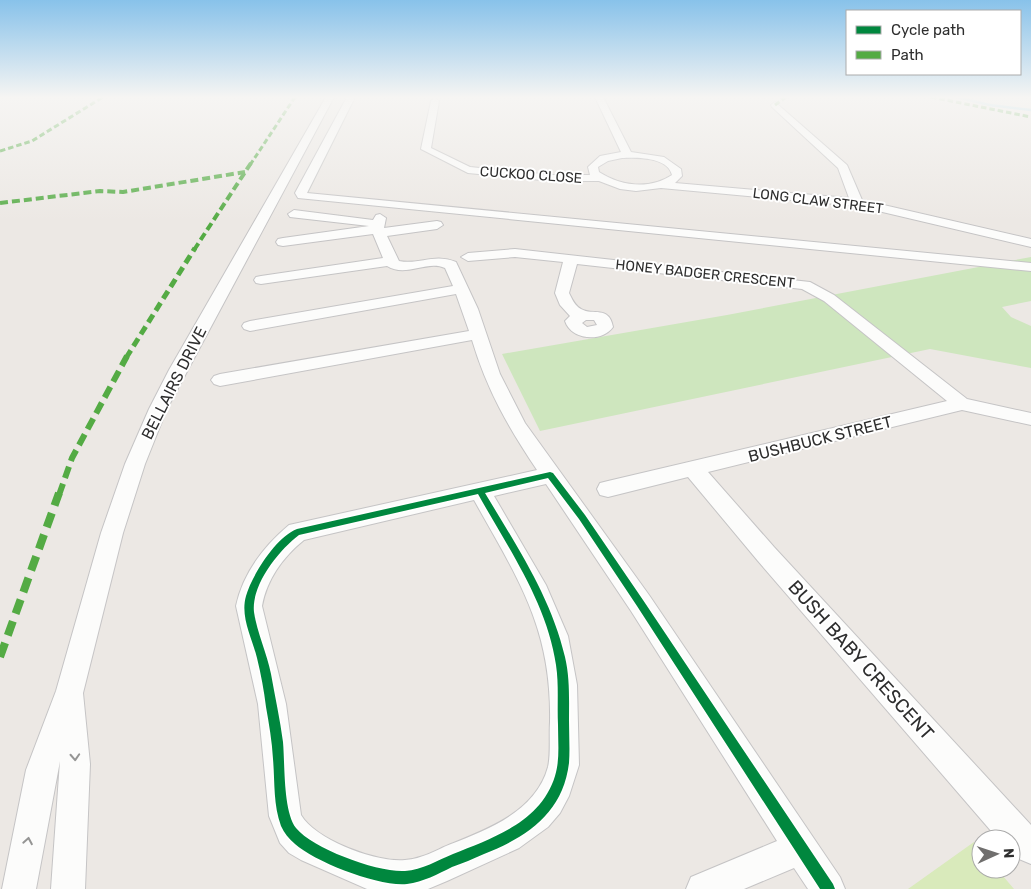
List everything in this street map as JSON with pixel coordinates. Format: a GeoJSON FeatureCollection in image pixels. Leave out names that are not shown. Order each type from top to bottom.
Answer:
{"type":"FeatureCollection","features":[{"type":"Feature","properties":{"kind":"street","name":"BELLAIRS DRIVE"},"geometry":{"type":"LineString","coordinates":[[19,889],[41,770],[70,691],[112,534],[135,464],[158,409],[178,370],[307,138]]}},
{"type":"Feature","properties":{"kind":"street"},"geometry":{"type":"LineString","coordinates":[[329,138],[301,193],[302,196],[1031,267]]}},
{"type":"Feature","properties":{"kind":"street","name":"CUCKOO CLOSE"},"geometry":{"type":"LineString","coordinates":[[428,138],[426,149],[460,168],[552,178],[600,178]]}},
{"type":"Feature","properties":{"kind":"street"},"geometry":{"type":"LineString","coordinates":[[619,138],[627,155]]}},
{"type":"Feature","properties":{"kind":"street"},"geometry":{"type":"LineString","coordinates":[[812,138],[846,171],[857,202]]}},
{"type":"Feature","properties":{"kind":"street"},"geometry":{"type":"LineString","coordinates":[[600,178],[594,173],[593,167],[596,162],[609,157],[627,155],[653,157],[673,166],[677,171],[677,176],[672,181],[662,185]]}},
{"type":"Feature","properties":{"kind":"street","name":"LONG CLAW STREET"},"geometry":{"type":"LineString","coordinates":[[600,178],[629,186],[662,185],[857,202],[1031,242]]}},
{"type":"Feature","properties":{"kind":"street"},"geometry":{"type":"LineString","coordinates":[[294,214],[379,226]]}},
{"type":"Feature","properties":{"kind":"street"},"geometry":{"type":"LineString","coordinates":[[283,242],[379,226],[437,225]]}},
{"type":"Feature","properties":{"kind":"street"},"geometry":{"type":"LineString","coordinates":[[379,226],[390,261],[399,267],[440,261],[451,265],[479,334],[491,374],[517,426],[614,564],[828,889]]}},
{"type":"Feature","properties":{"kind":"street","name":"HONEY BADGER CRESCENT"},"geometry":{"type":"LineString","coordinates":[[468,257],[508,252],[791,282],[809,287],[829,298],[962,404]]}},
{"type":"Feature","properties":{"kind":"street"},"geometry":{"type":"LineString","coordinates":[[571,259],[562,293],[568,305],[579,316]]}},
{"type":"Feature","properties":{"kind":"street"},"geometry":{"type":"LineString","coordinates":[[261,280],[390,261]]}},
{"type":"Feature","properties":{"kind":"street"},"geometry":{"type":"LineString","coordinates":[[250,326],[461,289]]}},
{"type":"Feature","properties":{"kind":"street"},"geometry":{"type":"LineString","coordinates":[[220,380],[479,334]]}},
{"type":"Feature","properties":{"kind":"street","name":"BUSHBUCK STREET"},"geometry":{"type":"LineString","coordinates":[[608,489],[694,470],[962,404],[1031,419]]}},
{"type":"Feature","properties":{"kind":"street","name":"BUSH BABY CRESCENT"},"geometry":{"type":"LineString","coordinates":[[694,470],[1010,828],[1031,848]]}},
{"type":"Feature","properties":{"kind":"street"},"geometry":{"type":"LineString","coordinates":[[480,491],[535,588],[561,659],[564,765],[561,776],[549,802],[531,822],[508,838],[412,877],[393,878],[360,870],[302,842],[290,831],[282,807],[272,704],[250,614],[251,596],[259,577],[278,548],[297,532],[550,475]]}},
{"type":"Feature","properties":{"kind":"street","name":"BELLAIRS DRIVE"},"geometry":{"type":"LineString","coordinates":[[68,889],[75,764],[70,691]]}},
{"type":"Feature","properties":{"kind":"street"},"geometry":{"type":"LineString","coordinates":[[703,889],[801,848]]}},
{"type":"Feature","properties":{"kind":"green space"},"geometry":{"type":"Polygon","coordinates":[[[1031,257],[1031,301],[1002,307],[1011,317],[1031,326],[1031,368],[930,349],[540,431],[502,354],[727,315],[1031,257]]]}},
{"type":"Feature","properties":{"kind":"green space"},"geometry":{"type":"Polygon","coordinates":[[[971,844],[971,879],[1006,879],[1014,889],[908,889],[971,844]]]}},
{"type":"Feature","properties":{"kind":"marked path"},"geometry":{"type":"LineString","coordinates":[[0,151],[36,138]]}},
{"type":"Feature","properties":{"kind":"marked path"},"geometry":{"type":"LineString","coordinates":[[0,657],[72,458],[114,377],[161,300],[268,138]]}},
{"type":"Feature","properties":{"kind":"marked path"},"geometry":{"type":"LineString","coordinates":[[0,203],[100,191],[123,192],[245,172]]}},
{"type":"Feature","properties":{"kind":"cycle path"},"geometry":{"type":"LineString","coordinates":[[480,491],[537,592],[554,635],[562,665],[564,757],[563,770],[554,793],[545,808],[519,830],[487,847],[430,871],[405,878],[379,875],[345,864],[312,849],[292,833],[287,825],[282,805],[274,717],[263,661],[249,613],[250,597],[266,564],[282,545],[297,532],[550,475],[582,517],[640,603],[828,889]]}}]}
